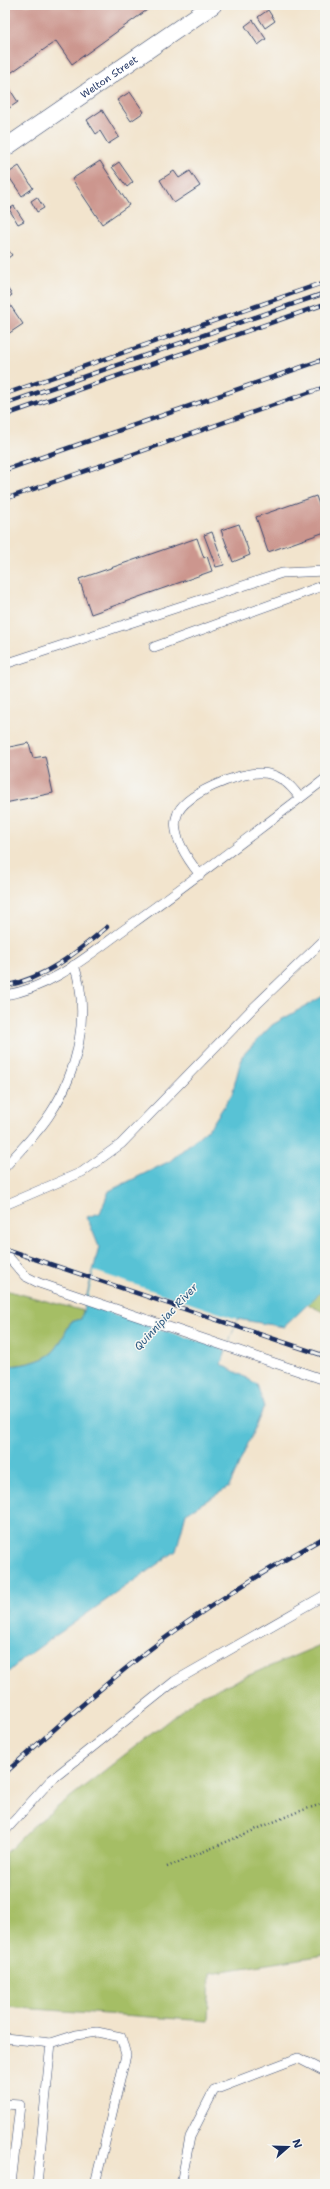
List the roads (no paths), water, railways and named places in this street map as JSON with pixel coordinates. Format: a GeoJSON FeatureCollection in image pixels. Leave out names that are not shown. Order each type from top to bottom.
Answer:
{"type":"FeatureCollection","features":[{"type":"Feature","properties":{"kind":"street","name":"Welton Street"},"geometry":{"type":"LineString","coordinates":[[5,148],[213,5]]}},
{"type":"Feature","properties":{"kind":"lane"},"geometry":{"type":"LineString","coordinates":[[5,664],[282,573],[325,571]]}},
{"type":"Feature","properties":{"kind":"lane"},"geometry":{"type":"LineString","coordinates":[[154,647],[325,585]]}},
{"type":"Feature","properties":{"kind":"lane"},"geometry":{"type":"LineString","coordinates":[[200,875],[184,850],[175,824],[176,815],[181,805],[208,789],[249,774],[262,773],[283,780],[300,798]]}},
{"type":"Feature","properties":{"kind":"lane"},"geometry":{"type":"LineString","coordinates":[[5,995],[40,984],[74,965],[200,875],[325,779]]}},
{"type":"Feature","properties":{"kind":"lane"},"geometry":{"type":"LineString","coordinates":[[5,1205],[82,1172],[121,1144],[251,1010],[325,939]]}},
{"type":"Feature","properties":{"kind":"lane"},"geometry":{"type":"LineString","coordinates":[[5,1167],[53,1110],[65,1085],[76,1053],[80,1038],[82,994],[74,965]]}},
{"type":"Feature","properties":{"kind":"lane"},"geometry":{"type":"LineString","coordinates":[[5,1253],[24,1276],[30,1280],[325,1380]]}},
{"type":"Feature","properties":{"kind":"lane"},"geometry":{"type":"LineString","coordinates":[[5,1831],[50,1781],[174,1681],[324,1594]]}},
{"type":"Feature","properties":{"kind":"lane"},"geometry":{"type":"LineString","coordinates":[[5,2038],[51,2043],[76,2035],[97,2032],[121,2037],[126,2055],[96,2184]]}},
{"type":"Feature","properties":{"kind":"lane"},"geometry":{"type":"LineString","coordinates":[[37,2184],[51,2043]]}},
{"type":"Feature","properties":{"kind":"lane"},"geometry":{"type":"LineString","coordinates":[[181,2184],[190,2137],[214,2090],[298,2058],[325,2072]]}},
{"type":"Feature","properties":{"kind":"lane"},"geometry":{"type":"LineString","coordinates":[[5,2104],[20,2105],[11,2184]]}},
{"type":"Feature","properties":{"kind":"water","name":"Quinnipiac River"},"geometry":{"type":"Polygon","coordinates":[[[325,995],[325,1288],[284,1327],[237,1319],[221,1364],[257,1384],[264,1407],[229,1487],[186,1513],[176,1551],[24,1658],[5,1675],[5,1366],[30,1363],[53,1352],[71,1322],[81,1319],[99,1247],[87,1217],[100,1213],[109,1191],[170,1161],[211,1126],[232,1094],[242,1056],[272,1025],[325,995]]]}},
{"type":"Feature","properties":{"kind":"railway"},"geometry":{"type":"LineString","coordinates":[[5,394],[325,282]]}},
{"type":"Feature","properties":{"kind":"railway"},"geometry":{"type":"LineString","coordinates":[[5,404],[325,293]]}},
{"type":"Feature","properties":{"kind":"railway"},"geometry":{"type":"LineString","coordinates":[[5,415],[325,304]]}},
{"type":"Feature","properties":{"kind":"railway"},"geometry":{"type":"LineString","coordinates":[[5,470],[325,359]]}},
{"type":"Feature","properties":{"kind":"railway"},"geometry":{"type":"LineString","coordinates":[[5,499],[325,387]]}},
{"type":"Feature","properties":{"kind":"railway"},"geometry":{"type":"LineString","coordinates":[[5,986],[20,982],[47,971],[72,955],[107,927]]}},
{"type":"Feature","properties":{"kind":"railway"},"geometry":{"type":"LineString","coordinates":[[5,1249],[325,1356]]}},
{"type":"Feature","properties":{"kind":"railway"},"geometry":{"type":"LineString","coordinates":[[5,1773],[62,1722],[161,1641],[242,1586],[325,1537]]}}]}
